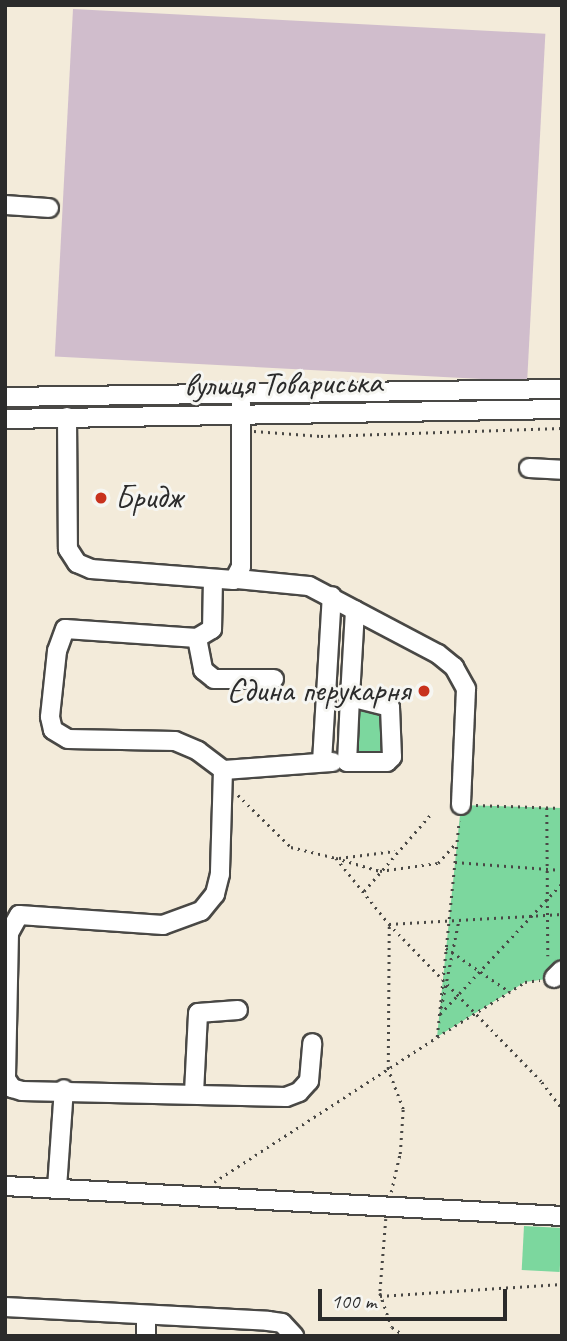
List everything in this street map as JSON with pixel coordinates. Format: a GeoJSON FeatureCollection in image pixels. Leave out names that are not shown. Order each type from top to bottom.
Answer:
{"type":"FeatureCollection","features":[{"type":"Feature","properties":{"kind":"street"},"geometry":{"type":"LineString","coordinates":[[5,205],[49,208]]}},
{"type":"Feature","properties":{"kind":"street","name":"вулиця Товариська"},"geometry":{"type":"LineString","coordinates":[[5,397],[562,389]]}},
{"type":"Feature","properties":{"kind":"street"},"geometry":{"type":"LineString","coordinates":[[237,579],[241,560],[240,393]]}},
{"type":"Feature","properties":{"kind":"street"},"geometry":{"type":"LineString","coordinates":[[91,395],[91,417]]}},
{"type":"Feature","properties":{"kind":"street","name":"вулиця Товариська"},"geometry":{"type":"LineString","coordinates":[[5,419],[91,417],[241,422],[562,409]]}},
{"type":"Feature","properties":{"kind":"street"},"geometry":{"type":"LineString","coordinates":[[67,417],[68,549],[77,563],[90,569],[309,586],[438,653],[464,681],[461,805]]}},
{"type":"Feature","properties":{"kind":"street"},"geometry":{"type":"LineString","coordinates":[[529,468],[562,470]]}},
{"type":"Feature","properties":{"kind":"street"},"geometry":{"type":"LineString","coordinates":[[213,579],[212,629],[197,638],[65,629],[57,651],[50,724],[68,739],[188,744],[224,776],[322,762],[384,763],[392,757],[390,707],[350,697]]}},
{"type":"Feature","properties":{"kind":"street"},"geometry":{"type":"LineString","coordinates":[[322,762],[332,596]]}},
{"type":"Feature","properties":{"kind":"street"},"geometry":{"type":"LineString","coordinates":[[347,762],[355,610]]}},
{"type":"Feature","properties":{"kind":"street"},"geometry":{"type":"LineString","coordinates":[[197,638],[203,670],[214,679],[274,679]]}},
{"type":"Feature","properties":{"kind":"street"},"geometry":{"type":"LineString","coordinates":[[224,776],[220,874],[215,894],[201,911],[174,923],[153,925],[27,912],[15,918],[7,933],[8,1084],[22,1091],[293,1095],[309,1081],[312,1043]]}},
{"type":"Feature","properties":{"kind":"street"},"geometry":{"type":"LineString","coordinates":[[194,1093],[198,1013],[238,1010]]}},
{"type":"Feature","properties":{"kind":"street"},"geometry":{"type":"LineString","coordinates":[[57,1188],[64,1090]]}},
{"type":"Feature","properties":{"kind":"street"},"geometry":{"type":"LineString","coordinates":[[5,1186],[196,1194],[386,1210],[562,1216]]}},
{"type":"Feature","properties":{"kind":"street"},"geometry":{"type":"LineString","coordinates":[[5,1307],[146,1317],[282,1322],[294,1336]]}},
{"type":"Feature","properties":{"kind":"street"},"geometry":{"type":"LineString","coordinates":[[146,1317],[146,1336]]}},
{"type":"Feature","properties":{"kind":"path"},"geometry":{"type":"LineString","coordinates":[[241,422],[321,436],[562,428]]}},
{"type":"Feature","properties":{"kind":"path"},"geometry":{"type":"LineString","coordinates":[[224,776],[291,847],[380,871],[438,863],[457,842]]}},
{"type":"Feature","properties":{"kind":"path"},"geometry":{"type":"LineString","coordinates":[[437,1037],[461,805],[562,808]]}},
{"type":"Feature","properties":{"kind":"path"},"geometry":{"type":"LineString","coordinates":[[547,808],[545,904],[548,956]]}},
{"type":"Feature","properties":{"kind":"path"},"geometry":{"type":"LineString","coordinates":[[364,891],[430,814]]}},
{"type":"Feature","properties":{"kind":"path"},"geometry":{"type":"LineString","coordinates":[[336,858],[398,851]]}},
{"type":"Feature","properties":{"kind":"path"},"geometry":{"type":"LineString","coordinates":[[336,858],[390,924],[542,1082],[562,1109]]}},
{"type":"Feature","properties":{"kind":"path"},"geometry":{"type":"LineString","coordinates":[[455,862],[562,870]]}},
{"type":"Feature","properties":{"kind":"path"},"geometry":{"type":"LineString","coordinates":[[439,1014],[482,972],[562,883]]}},
{"type":"Feature","properties":{"kind":"path"},"geometry":{"type":"LineString","coordinates":[[390,924],[449,918],[562,914]]}},
{"type":"Feature","properties":{"kind":"path"},"geometry":{"type":"LineString","coordinates":[[439,1014],[449,985],[459,918]]}},
{"type":"Feature","properties":{"kind":"path"},"geometry":{"type":"LineString","coordinates":[[390,924],[388,1069],[403,1108],[400,1154],[386,1210],[380,1293],[392,1326],[405,1336]]}},
{"type":"Feature","properties":{"kind":"path"},"geometry":{"type":"LineString","coordinates":[[446,948],[510,992]]}},
{"type":"Feature","properties":{"kind":"path"},"geometry":{"type":"LineString","coordinates":[[196,1194],[526,982],[558,974]]}},
{"type":"Feature","properties":{"kind":"path"},"geometry":{"type":"LineString","coordinates":[[380,1296],[562,1284]]}},
{"type":"Feature","properties":{"kind":"shaded area"},"geometry":{"type":"Polygon","coordinates":[[[73,9],[545,34],[527,381],[55,357],[73,9]]]}},
{"type":"Feature","properties":{"kind":"green space"},"geometry":{"type":"Polygon","coordinates":[[[360,706],[384,713],[385,754],[357,752],[360,706]]]}},
{"type":"Feature","properties":{"kind":"green space"},"geometry":{"type":"Polygon","coordinates":[[[461,805],[562,808],[562,970],[554,978],[525,982],[437,1037],[461,805]]]}},
{"type":"Feature","properties":{"kind":"green space"},"geometry":{"type":"Polygon","coordinates":[[[524,1226],[562,1228],[560,1272],[522,1270],[524,1226]]]}},
{"type":"Feature","properties":{"kind":"place","name":"Бридж"},"geometry":{"type":"Point","coordinates":[101,498]}},
{"type":"Feature","properties":{"kind":"place","name":"Єдина перукарня"},"geometry":{"type":"Point","coordinates":[424,691]}}]}
